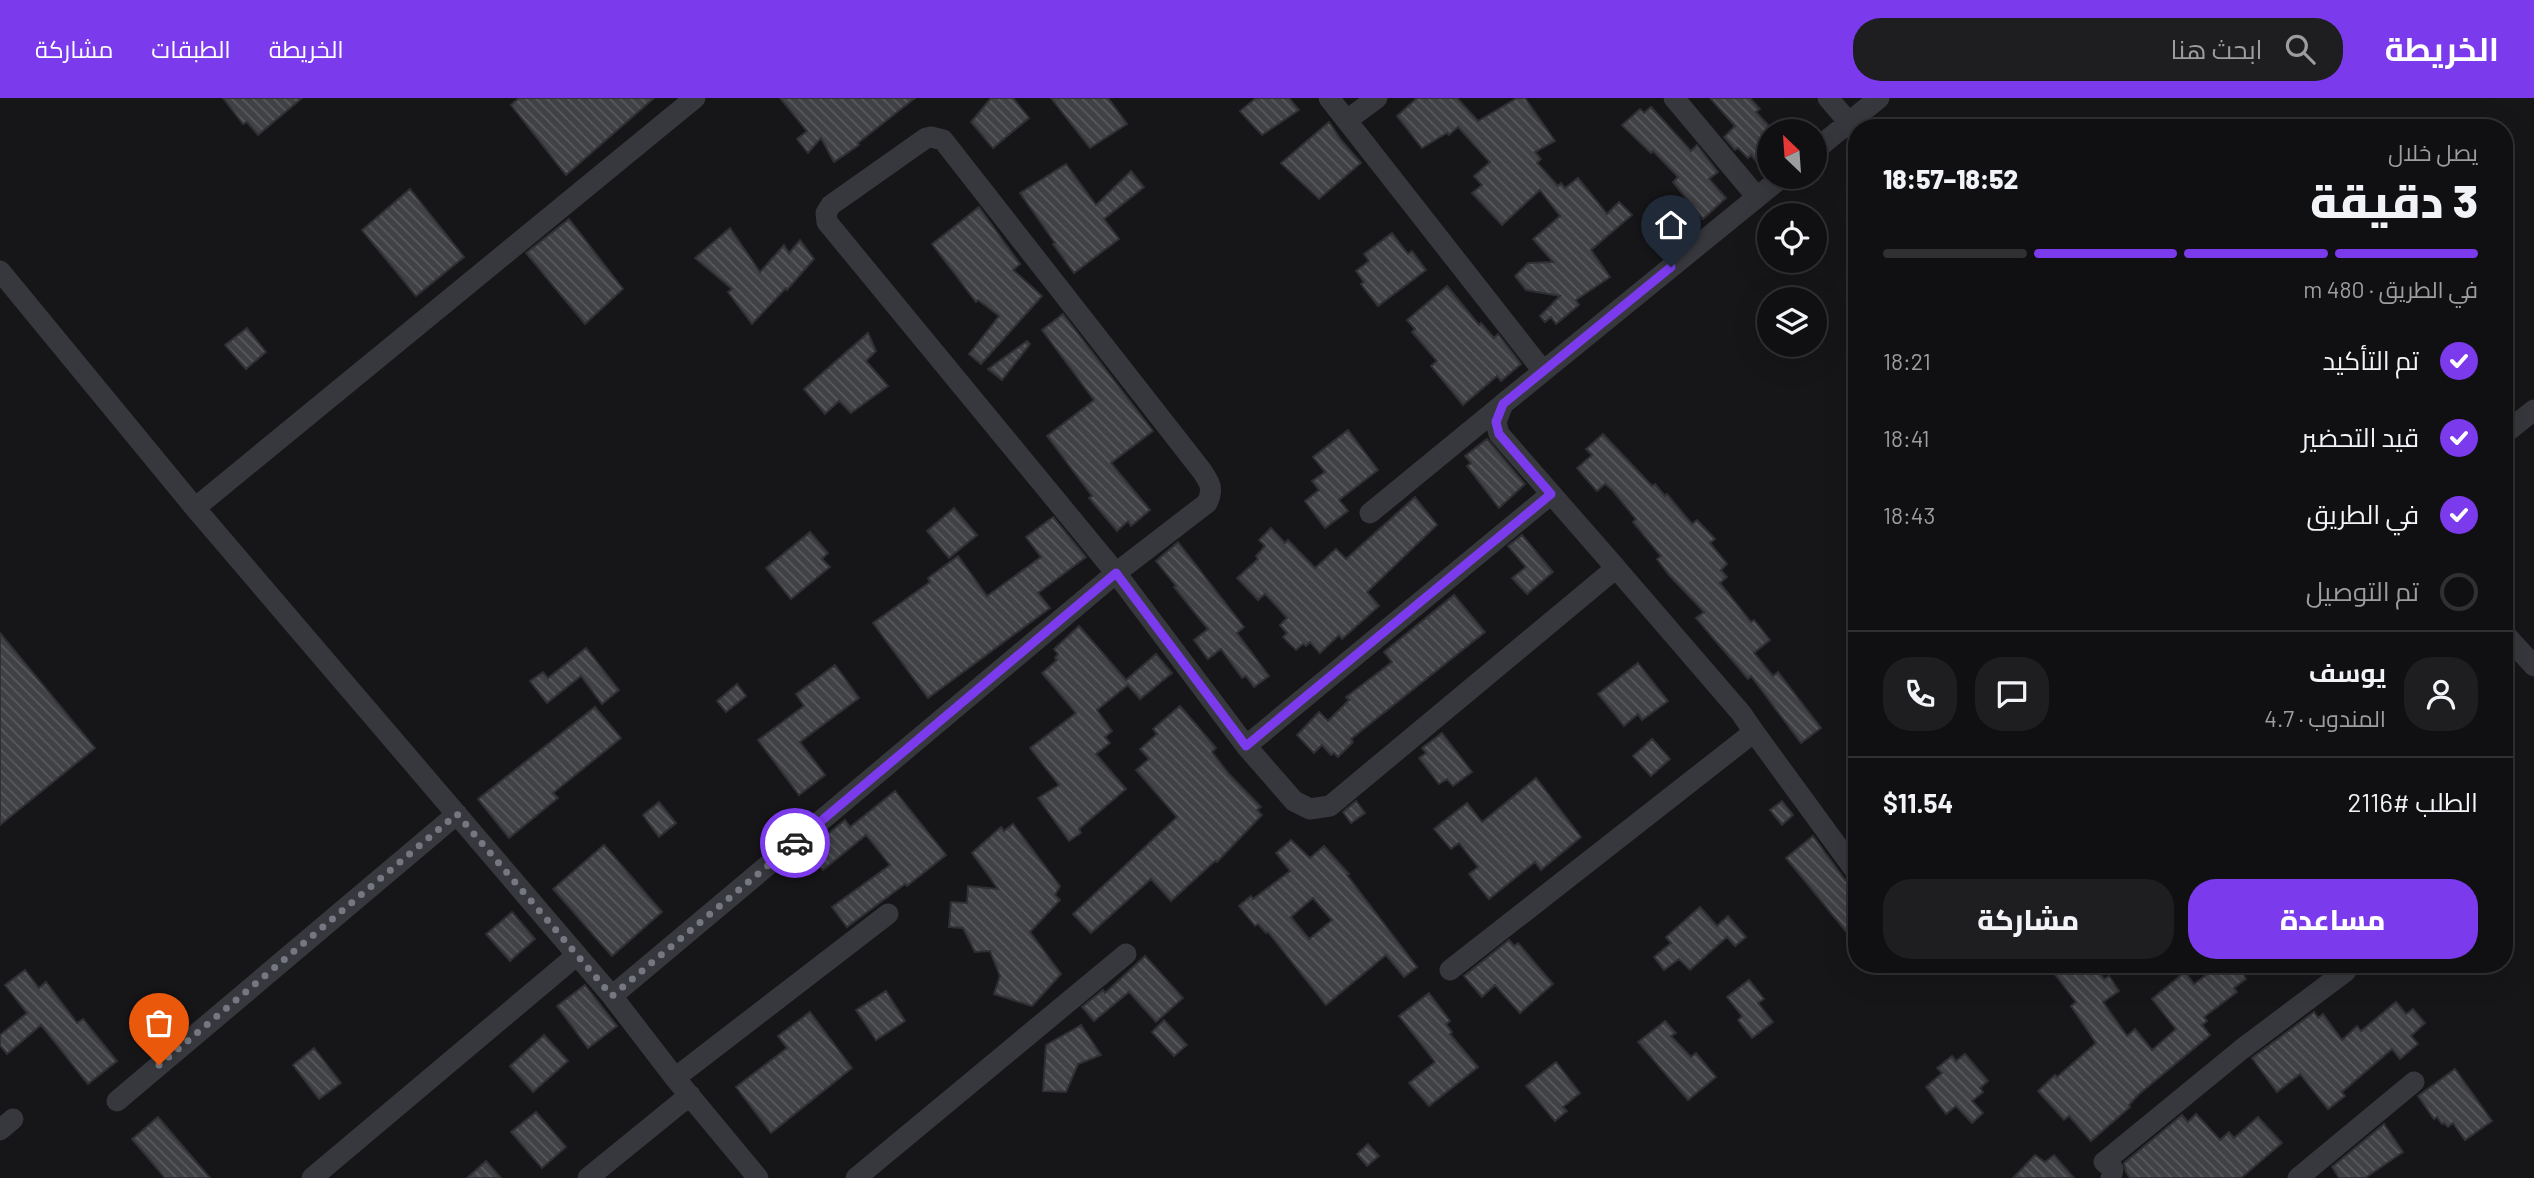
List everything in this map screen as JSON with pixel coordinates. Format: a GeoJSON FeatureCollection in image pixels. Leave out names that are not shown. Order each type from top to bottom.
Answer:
{"type":"FeatureCollection","features":[{"type":"Feature","properties":{"kind":"street"},"geometry":{"type":"LineString","coordinates":[[195,508],[695,98]]}},
{"type":"Feature","properties":{"kind":"street"},"geometry":{"type":"LineString","coordinates":[[1329,98],[1542,371]]}},
{"type":"Feature","properties":{"kind":"street"},"geometry":{"type":"LineString","coordinates":[[1347,120],[1377,98]]}},
{"type":"Feature","properties":{"kind":"street"},"geometry":{"type":"LineString","coordinates":[[1674,98],[1756,197]]}},
{"type":"Feature","properties":{"kind":"street"},"geometry":{"type":"LineString","coordinates":[[1828,98],[1848,121]]}},
{"type":"Feature","properties":{"kind":"street"},"geometry":{"type":"LineString","coordinates":[[1860,119],[1878,98]]}},
{"type":"Feature","properties":{"kind":"street"},"geometry":{"type":"LineString","coordinates":[[1827,143],[1848,130]]}},
{"type":"Feature","properties":{"kind":"street"},"geometry":{"type":"LineString","coordinates":[[612,996],[1116,573],[1207,503],[1212,492],[1210,483],[943,140],[931,136],[926,138],[831,205],[826,213],[827,222],[1116,573],[1246,746],[1294,801],[1310,809],[1330,806],[1616,568]]}},
{"type":"Feature","properties":{"kind":"street"},"geometry":{"type":"LineString","coordinates":[[1370,513],[1766,189]]}},
{"type":"Feature","properties":{"kind":"street"},"geometry":{"type":"LineString","coordinates":[[0,271],[195,508],[578,955],[758,1178]]}},
{"type":"Feature","properties":{"kind":"street"},"geometry":{"type":"LineString","coordinates":[[1503,404],[1496,422],[1499,434],[1741,713],[1848,861]]}},
{"type":"Feature","properties":{"kind":"street"},"geometry":{"type":"LineString","coordinates":[[2513,427],[2534,410]]}},
{"type":"Feature","properties":{"kind":"street"},"geometry":{"type":"LineString","coordinates":[[1246,746],[1551,494]]}},
{"type":"Feature","properties":{"kind":"street"},"geometry":{"type":"LineString","coordinates":[[2513,643],[2534,666]]}},
{"type":"Feature","properties":{"kind":"street"},"geometry":{"type":"LineString","coordinates":[[1450,970],[1754,732]]}},
{"type":"Feature","properties":{"kind":"street"},"geometry":{"type":"LineString","coordinates":[[117,1101],[457,814]]}},
{"type":"Feature","properties":{"kind":"street"},"geometry":{"type":"LineString","coordinates":[[675,1078],[888,914]]}},
{"type":"Feature","properties":{"kind":"street"},"geometry":{"type":"LineString","coordinates":[[856,1178],[1126,954]]}},
{"type":"Feature","properties":{"kind":"street"},"geometry":{"type":"LineString","coordinates":[[312,1178],[578,955]]}},
{"type":"Feature","properties":{"kind":"street"},"geometry":{"type":"LineString","coordinates":[[2110,1178],[2113,1169],[2104,1162],[2242,1049],[2343,973]]}},
{"type":"Feature","properties":{"kind":"street"},"geometry":{"type":"LineString","coordinates":[[2298,1178],[2414,1082]]}},
{"type":"Feature","properties":{"kind":"street"},"geometry":{"type":"LineString","coordinates":[[588,1178],[690,1095]]}},
{"type":"Feature","properties":{"kind":"building"},"geometry":{"type":"Polygon","coordinates":[[[223,98],[302,98],[258,135],[247,122],[243,124],[223,98]]]}},
{"type":"Feature","properties":{"kind":"building"},"geometry":{"type":"Polygon","coordinates":[[[519,98],[654,98],[566,175],[511,105],[519,98]]]}},
{"type":"Feature","properties":{"kind":"building"},"geometry":{"type":"Polygon","coordinates":[[[780,98],[915,98],[858,143],[859,145],[834,162],[821,138],[808,153],[797,139],[807,131],[780,98]]]}},
{"type":"Feature","properties":{"kind":"building"},"geometry":{"type":"Polygon","coordinates":[[[991,98],[1013,98],[1029,118],[993,148],[971,122],[991,98]]]}},
{"type":"Feature","properties":{"kind":"building"},"geometry":{"type":"Polygon","coordinates":[[[1051,98],[1108,98],[1127,124],[1090,148],[1051,98]]]}},
{"type":"Feature","properties":{"kind":"building"},"geometry":{"type":"Polygon","coordinates":[[[1256,98],[1289,98],[1299,110],[1262,135],[1240,111],[1256,98]]]}},
{"type":"Feature","properties":{"kind":"building"},"geometry":{"type":"Polygon","coordinates":[[[1417,98],[1457,98],[1478,121],[1517,98],[1525,98],[1555,141],[1535,152],[1541,159],[1537,163],[1558,186],[1561,183],[1565,188],[1578,178],[1607,214],[1619,202],[1632,215],[1591,250],[1610,277],[1576,300],[1579,305],[1556,324],[1551,317],[1545,322],[1540,316],[1560,296],[1526,290],[1515,276],[1528,263],[1553,262],[1533,239],[1560,216],[1540,190],[1502,225],[1472,193],[1482,185],[1474,176],[1490,162],[1458,127],[1449,135],[1447,133],[1422,148],[1397,116],[1417,98]]]}},
{"type":"Feature","properties":{"kind":"building"},"geometry":{"type":"Polygon","coordinates":[[[1710,98],[1750,98],[1760,109],[1756,112],[1762,119],[1757,119],[1757,162],[1751,155],[1748,158],[1738,148],[1735,150],[1724,137],[1735,126],[1710,98]]]}},
{"type":"Feature","properties":{"kind":"building"},"geometry":{"type":"Polygon","coordinates":[[[1651,107],[1691,151],[1697,145],[1718,172],[1709,179],[1726,198],[1703,219],[1673,182],[1678,177],[1622,125],[1640,109],[1644,113],[1651,107]]]}},
{"type":"Feature","properties":{"kind":"building"},"geometry":{"type":"Polygon","coordinates":[[[1329,122],[1361,163],[1319,199],[1281,163],[1329,122]]]}},
{"type":"Feature","properties":{"kind":"building"},"geometry":{"type":"Polygon","coordinates":[[[1066,164],[1096,205],[1131,171],[1144,187],[1104,219],[1119,239],[1074,273],[1020,193],[1066,164]]]}},
{"type":"Feature","properties":{"kind":"building"},"geometry":{"type":"Polygon","coordinates":[[[410,189],[464,257],[416,296],[362,230],[410,189]]]}},
{"type":"Feature","properties":{"kind":"building"},"geometry":{"type":"Polygon","coordinates":[[[979,207],[1020,264],[1013,270],[1042,296],[981,364],[969,354],[999,316],[978,300],[976,302],[932,244],[979,207]]]}},
{"type":"Feature","properties":{"kind":"building"},"geometry":{"type":"Polygon","coordinates":[[[569,219],[623,289],[585,324],[526,253],[569,219]]]}},
{"type":"Feature","properties":{"kind":"building"},"geometry":{"type":"Polygon","coordinates":[[[730,228],[760,272],[784,245],[789,253],[800,240],[814,259],[752,324],[728,292],[732,289],[695,258],[730,228]]]}},
{"type":"Feature","properties":{"kind":"building"},"geometry":{"type":"Polygon","coordinates":[[[1392,233],[1408,254],[1412,251],[1426,270],[1378,306],[1361,284],[1364,282],[1356,271],[1369,261],[1364,254],[1392,233]]]}},
{"type":"Feature","properties":{"kind":"building"},"geometry":{"type":"Polygon","coordinates":[[[1447,286],[1479,325],[1481,323],[1494,338],[1498,334],[1521,364],[1501,381],[1497,376],[1463,405],[1431,366],[1437,361],[1412,332],[1415,329],[1407,320],[1447,286]]]}},
{"type":"Feature","properties":{"kind":"building"},"geometry":{"type":"Polygon","coordinates":[[[1063,314],[1153,431],[1111,463],[1150,510],[1131,526],[1128,521],[1117,531],[1089,498],[1092,496],[1047,436],[1094,400],[1042,330],[1063,314]]]}},
{"type":"Feature","properties":{"kind":"building"},"geometry":{"type":"Polygon","coordinates":[[[247,328],[266,352],[246,369],[225,345],[247,328]]]}},
{"type":"Feature","properties":{"kind":"building"},"geometry":{"type":"Polygon","coordinates":[[[868,333],[876,351],[866,361],[888,386],[851,413],[839,401],[825,414],[804,389],[868,333]]]}},
{"type":"Feature","properties":{"kind":"building"},"geometry":{"type":"Polygon","coordinates":[[[1027,341],[1030,344],[1002,380],[988,369],[1027,341]]]}},
{"type":"Feature","properties":{"kind":"building"},"geometry":{"type":"Polygon","coordinates":[[[1348,430],[1378,470],[1339,500],[1348,511],[1325,528],[1305,501],[1319,490],[1312,481],[1325,472],[1313,457],[1348,430]]]}},
{"type":"Feature","properties":{"kind":"building"},"geometry":{"type":"Polygon","coordinates":[[[1603,434],[1652,486],[1655,484],[1665,496],[1667,494],[1692,524],[1697,520],[1715,539],[1710,543],[1727,564],[1721,570],[1727,577],[1720,583],[1751,622],[1754,620],[1770,640],[1754,653],[1773,676],[1778,672],[1821,728],[1801,743],[1751,676],[1748,679],[1696,618],[1704,612],[1657,559],[1661,556],[1633,522],[1636,519],[1612,490],[1605,484],[1597,491],[1577,468],[1592,455],[1586,449],[1603,434]]]}},
{"type":"Feature","properties":{"kind":"building"},"geometry":{"type":"Polygon","coordinates":[[[1487,439],[1525,484],[1499,508],[1467,466],[1471,463],[1465,456],[1487,439]]]}},
{"type":"Feature","properties":{"kind":"building"},"geometry":{"type":"Polygon","coordinates":[[[1415,497],[1437,525],[1367,592],[1379,606],[1342,639],[1339,635],[1320,653],[1310,642],[1296,650],[1283,637],[1287,633],[1280,625],[1287,618],[1265,594],[1258,600],[1237,578],[1258,559],[1256,556],[1265,546],[1259,540],[1271,528],[1285,543],[1288,540],[1315,568],[1336,549],[1346,559],[1415,497]]]}},
{"type":"Feature","properties":{"kind":"building"},"geometry":{"type":"Polygon","coordinates":[[[954,508],[977,535],[949,558],[927,531],[954,508]]]}},
{"type":"Feature","properties":{"kind":"building"},"geometry":{"type":"Polygon","coordinates":[[[1053,517],[1086,557],[1038,593],[1050,608],[928,698],[873,623],[930,582],[928,578],[958,556],[987,596],[1041,557],[1026,537],[1053,517]]]}},
{"type":"Feature","properties":{"kind":"building"},"geometry":{"type":"Polygon","coordinates":[[[810,532],[828,553],[822,559],[830,567],[791,599],[766,568],[810,532]]]}},
{"type":"Feature","properties":{"kind":"building"},"geometry":{"type":"Polygon","coordinates":[[[1522,535],[1553,572],[1527,594],[1512,578],[1526,567],[1508,546],[1522,535]]]}},
{"type":"Feature","properties":{"kind":"building"},"geometry":{"type":"Polygon","coordinates":[[[1178,542],[1244,627],[1237,633],[1269,676],[1254,687],[1246,676],[1242,678],[1221,649],[1208,659],[1194,640],[1208,629],[1156,561],[1178,542]]]}},
{"type":"Feature","properties":{"kind":"building"},"geometry":{"type":"Polygon","coordinates":[[[1454,595],[1485,632],[1351,739],[1353,742],[1338,757],[1334,753],[1331,755],[1322,745],[1314,753],[1297,735],[1319,712],[1328,721],[1349,700],[1346,697],[1392,662],[1384,652],[1454,595]]]}},
{"type":"Feature","properties":{"kind":"building"},"geometry":{"type":"Polygon","coordinates":[[[1079,626],[1126,680],[1156,654],[1172,673],[1140,699],[1128,685],[1097,710],[1112,731],[1105,737],[1110,743],[1096,754],[1126,789],[1079,829],[1081,833],[1069,841],[1038,798],[1059,785],[1030,748],[1076,713],[1042,673],[1057,660],[1055,658],[1058,654],[1054,649],[1079,626]]]}},
{"type":"Feature","properties":{"kind":"building"},"geometry":{"type":"Polygon","coordinates":[[[0,633],[95,748],[0,825],[0,633]]]}},
{"type":"Feature","properties":{"kind":"building"},"geometry":{"type":"Polygon","coordinates":[[[586,648],[619,690],[602,704],[581,676],[547,703],[530,681],[543,672],[548,678],[586,648]]]}},
{"type":"Feature","properties":{"kind":"building"},"geometry":{"type":"Polygon","coordinates":[[[1638,663],[1668,701],[1642,720],[1638,714],[1624,726],[1598,694],[1638,663]]]}},
{"type":"Feature","properties":{"kind":"building"},"geometry":{"type":"Polygon","coordinates":[[[835,665],[859,698],[800,742],[825,775],[799,795],[758,740],[804,706],[796,694],[835,665]]]}},
{"type":"Feature","properties":{"kind":"building"},"geometry":{"type":"Polygon","coordinates":[[[737,684],[746,696],[726,712],[717,701],[737,684]]]}},
{"type":"Feature","properties":{"kind":"building"},"geometry":{"type":"Polygon","coordinates":[[[1180,706],[1216,748],[1212,752],[1229,774],[1261,807],[1257,810],[1262,815],[1217,862],[1171,901],[1151,879],[1091,933],[1073,914],[1177,817],[1136,770],[1149,759],[1140,749],[1157,734],[1153,729],[1180,706]]]}},
{"type":"Feature","properties":{"kind":"building"},"geometry":{"type":"Polygon","coordinates":[[[595,707],[621,738],[553,793],[558,798],[509,838],[478,799],[595,707]]]}},
{"type":"Feature","properties":{"kind":"building"},"geometry":{"type":"Polygon","coordinates":[[[1442,733],[1472,772],[1453,786],[1447,779],[1439,784],[1419,758],[1426,753],[1422,748],[1442,733]]]}},
{"type":"Feature","properties":{"kind":"building"},"geometry":{"type":"Polygon","coordinates":[[[1652,739],[1670,759],[1651,776],[1633,756],[1652,739]]]}},
{"type":"Feature","properties":{"kind":"building"},"geometry":{"type":"Polygon","coordinates":[[[1536,778],[1581,837],[1541,870],[1535,862],[1489,899],[1469,874],[1478,867],[1459,843],[1451,849],[1434,829],[1467,803],[1482,822],[1536,778]]]}},
{"type":"Feature","properties":{"kind":"building"},"geometry":{"type":"Polygon","coordinates":[[[895,791],[946,855],[907,886],[905,884],[847,927],[832,907],[890,865],[866,835],[823,870],[808,850],[845,820],[850,827],[895,791]]]}},
{"type":"Feature","properties":{"kind":"building"},"geometry":{"type":"Polygon","coordinates":[[[1356,801],[1365,813],[1351,823],[1343,812],[1356,801]]]}},
{"type":"Feature","properties":{"kind":"building"},"geometry":{"type":"Polygon","coordinates":[[[1782,801],[1793,815],[1782,825],[1770,810],[1782,801]]]}},
{"type":"Feature","properties":{"kind":"building"},"geometry":{"type":"Polygon","coordinates":[[[659,802],[676,823],[659,837],[643,815],[659,802]]]}},
{"type":"Feature","properties":{"kind":"building"},"geometry":{"type":"Polygon","coordinates":[[[1013,824],[1060,886],[1055,895],[1060,900],[1030,932],[1061,974],[1032,1006],[994,994],[1000,976],[990,951],[975,952],[963,928],[949,927],[951,902],[967,903],[968,886],[998,889],[972,853],[1001,827],[1004,831],[1013,824]]]}},
{"type":"Feature","properties":{"kind":"building"},"geometry":{"type":"Polygon","coordinates":[[[1813,836],[1848,882],[1848,934],[1786,858],[1813,836]]]}},
{"type":"Feature","properties":{"kind":"building"},"geometry":{"type":"Polygon","coordinates":[[[1291,840],[1310,858],[1324,846],[1349,874],[1347,875],[1417,967],[1404,977],[1386,955],[1326,1005],[1268,932],[1258,924],[1255,926],[1239,906],[1251,896],[1253,899],[1290,871],[1276,853],[1291,840]],[[1313,898],[1291,917],[1309,939],[1332,920],[1313,898]]]}},
{"type":"Feature","properties":{"kind":"building"},"geometry":{"type":"Polygon","coordinates":[[[604,845],[662,912],[612,956],[553,889],[604,845]]]}},
{"type":"Feature","properties":{"kind":"building"},"geometry":{"type":"Polygon","coordinates":[[[1700,907],[1717,926],[1728,916],[1746,937],[1735,946],[1727,937],[1690,970],[1679,959],[1664,970],[1654,957],[1671,943],[1666,937],[1700,907]]]}},
{"type":"Feature","properties":{"kind":"building"},"geometry":{"type":"Polygon","coordinates":[[[512,912],[535,939],[510,961],[486,934],[512,912]]]}},
{"type":"Feature","properties":{"kind":"building"},"geometry":{"type":"Polygon","coordinates":[[[1509,940],[1514,946],[1518,943],[1553,984],[1520,1013],[1495,985],[1482,997],[1464,976],[1509,940]]]}},
{"type":"Feature","properties":{"kind":"building"},"geometry":{"type":"Polygon","coordinates":[[[1145,956],[1183,998],[1156,1022],[1129,992],[1094,1021],[1082,1007],[1103,990],[1105,993],[1145,956]]]}},
{"type":"Feature","properties":{"kind":"building"},"geometry":{"type":"Polygon","coordinates":[[[25,970],[39,988],[46,982],[77,1023],[83,1019],[117,1061],[88,1084],[41,1025],[7,1054],[0,1045],[0,1035],[27,1013],[5,985],[25,970]]]}},
{"type":"Feature","properties":{"kind":"building"},"geometry":{"type":"Polygon","coordinates":[[[2054,973],[2100,973],[2104,979],[2109,976],[2119,991],[2103,1002],[2127,1036],[2135,1029],[2152,1050],[2176,1029],[2152,999],[2184,973],[2194,984],[2209,973],[2242,973],[2246,979],[2234,988],[2237,992],[2204,1017],[2207,1021],[2202,1025],[2210,1035],[2138,1095],[2130,1107],[2091,1141],[2069,1116],[2064,1120],[2038,1091],[2096,1043],[2071,1006],[2076,1002],[2054,973]]]}},
{"type":"Feature","properties":{"kind":"building"},"geometry":{"type":"Polygon","coordinates":[[[1749,980],[1764,999],[1758,1003],[1773,1022],[1752,1038],[1738,1020],[1742,1016],[1727,997],[1749,980]]]}},
{"type":"Feature","properties":{"kind":"building"},"geometry":{"type":"Polygon","coordinates":[[[585,985],[617,1026],[588,1048],[557,1006],[585,985]]]}},
{"type":"Feature","properties":{"kind":"building"},"geometry":{"type":"Polygon","coordinates":[[[886,991],[905,1021],[876,1040],[856,1010],[886,991]]]}},
{"type":"Feature","properties":{"kind":"building"},"geometry":{"type":"Polygon","coordinates":[[[1429,993],[1450,1021],[1446,1024],[1452,1032],[1450,1034],[1478,1067],[1429,1106],[1409,1083],[1435,1062],[1399,1016],[1429,993]]]}},
{"type":"Feature","properties":{"kind":"building"},"geometry":{"type":"Polygon","coordinates":[[[2396,1002],[2406,1014],[2413,1009],[2425,1023],[2411,1036],[2418,1044],[2400,1059],[2392,1049],[2342,1092],[2345,1096],[2328,1109],[2300,1074],[2277,1092],[2252,1058],[2314,1012],[2318,1018],[2323,1014],[2342,1040],[2357,1026],[2361,1031],[2396,1002]]]}},
{"type":"Feature","properties":{"kind":"building"},"geometry":{"type":"Polygon","coordinates":[[[810,1012],[852,1068],[771,1133],[736,1087],[787,1048],[778,1036],[810,1012]]]}},
{"type":"Feature","properties":{"kind":"building"},"geometry":{"type":"Polygon","coordinates":[[[1164,1020],[1187,1045],[1174,1056],[1152,1032],[1164,1020]]]}},
{"type":"Feature","properties":{"kind":"building"},"geometry":{"type":"Polygon","coordinates":[[[1665,1021],[1676,1033],[1671,1036],[1691,1057],[1696,1053],[1716,1077],[1688,1100],[1638,1042],[1665,1021]]]}},
{"type":"Feature","properties":{"kind":"building"},"geometry":{"type":"Polygon","coordinates":[[[1081,1025],[1101,1055],[1078,1064],[1066,1092],[1043,1091],[1046,1045],[1081,1025]]]}},
{"type":"Feature","properties":{"kind":"building"},"geometry":{"type":"Polygon","coordinates":[[[544,1035],[568,1061],[533,1092],[510,1066],[544,1035]]]}},
{"type":"Feature","properties":{"kind":"building"},"geometry":{"type":"Polygon","coordinates":[[[314,1048],[341,1083],[319,1099],[293,1065],[314,1048]]]}},
{"type":"Feature","properties":{"kind":"building"},"geometry":{"type":"Polygon","coordinates":[[[1965,1054],[1988,1081],[1980,1088],[1983,1092],[1972,1101],[1983,1113],[1972,1123],[1956,1106],[1946,1114],[1926,1087],[1942,1073],[1937,1068],[1952,1056],[1956,1061],[1965,1054]]]}},
{"type":"Feature","properties":{"kind":"building"},"geometry":{"type":"Polygon","coordinates":[[[1556,1062],[1580,1093],[1563,1107],[1567,1111],[1555,1121],[1526,1086],[1556,1062]]]}},
{"type":"Feature","properties":{"kind":"building"},"geometry":{"type":"Polygon","coordinates":[[[2455,1069],[2492,1121],[2465,1140],[2453,1123],[2448,1127],[2437,1117],[2434,1119],[2418,1096],[2455,1069]]]}},
{"type":"Feature","properties":{"kind":"building"},"geometry":{"type":"Polygon","coordinates":[[[536,1112],[566,1147],[542,1168],[511,1132],[536,1112]]]}},
{"type":"Feature","properties":{"kind":"building"},"geometry":{"type":"Polygon","coordinates":[[[2196,1114],[2220,1140],[2229,1132],[2234,1138],[2258,1117],[2282,1143],[2241,1178],[2130,1178],[2124,1163],[2182,1115],[2188,1122],[2196,1114]]]}},
{"type":"Feature","properties":{"kind":"building"},"geometry":{"type":"Polygon","coordinates":[[[158,1117],[210,1178],[165,1178],[132,1139],[158,1117]]]}},
{"type":"Feature","properties":{"kind":"building"},"geometry":{"type":"Polygon","coordinates":[[[2384,1124],[2403,1152],[2365,1178],[2339,1178],[2332,1167],[2384,1124]]]}},
{"type":"Feature","properties":{"kind":"building"},"geometry":{"type":"Polygon","coordinates":[[[1368,1144],[1379,1156],[1367,1166],[1357,1154],[1368,1144]]]}},
{"type":"Feature","properties":{"kind":"building"},"geometry":{"type":"Polygon","coordinates":[[[2035,1155],[2045,1162],[2054,1155],[2074,1178],[2013,1178],[2035,1155]]]}},
{"type":"Feature","properties":{"kind":"building"},"geometry":{"type":"Polygon","coordinates":[[[486,1161],[501,1178],[467,1178],[486,1161]]]}},
{"type":"Feature","properties":{"kind":"way so far"},"geometry":{"type":"LineString","coordinates":[[159,1065],[457,814],[612,996],[795,843]]}},
{"type":"Feature","properties":{"kind":"route"},"geometry":{"type":"LineString","coordinates":[[795,843],[1116,573],[1246,746],[1551,494],[1499,434],[1496,422],[1503,404],[1671,267]]}}]}
